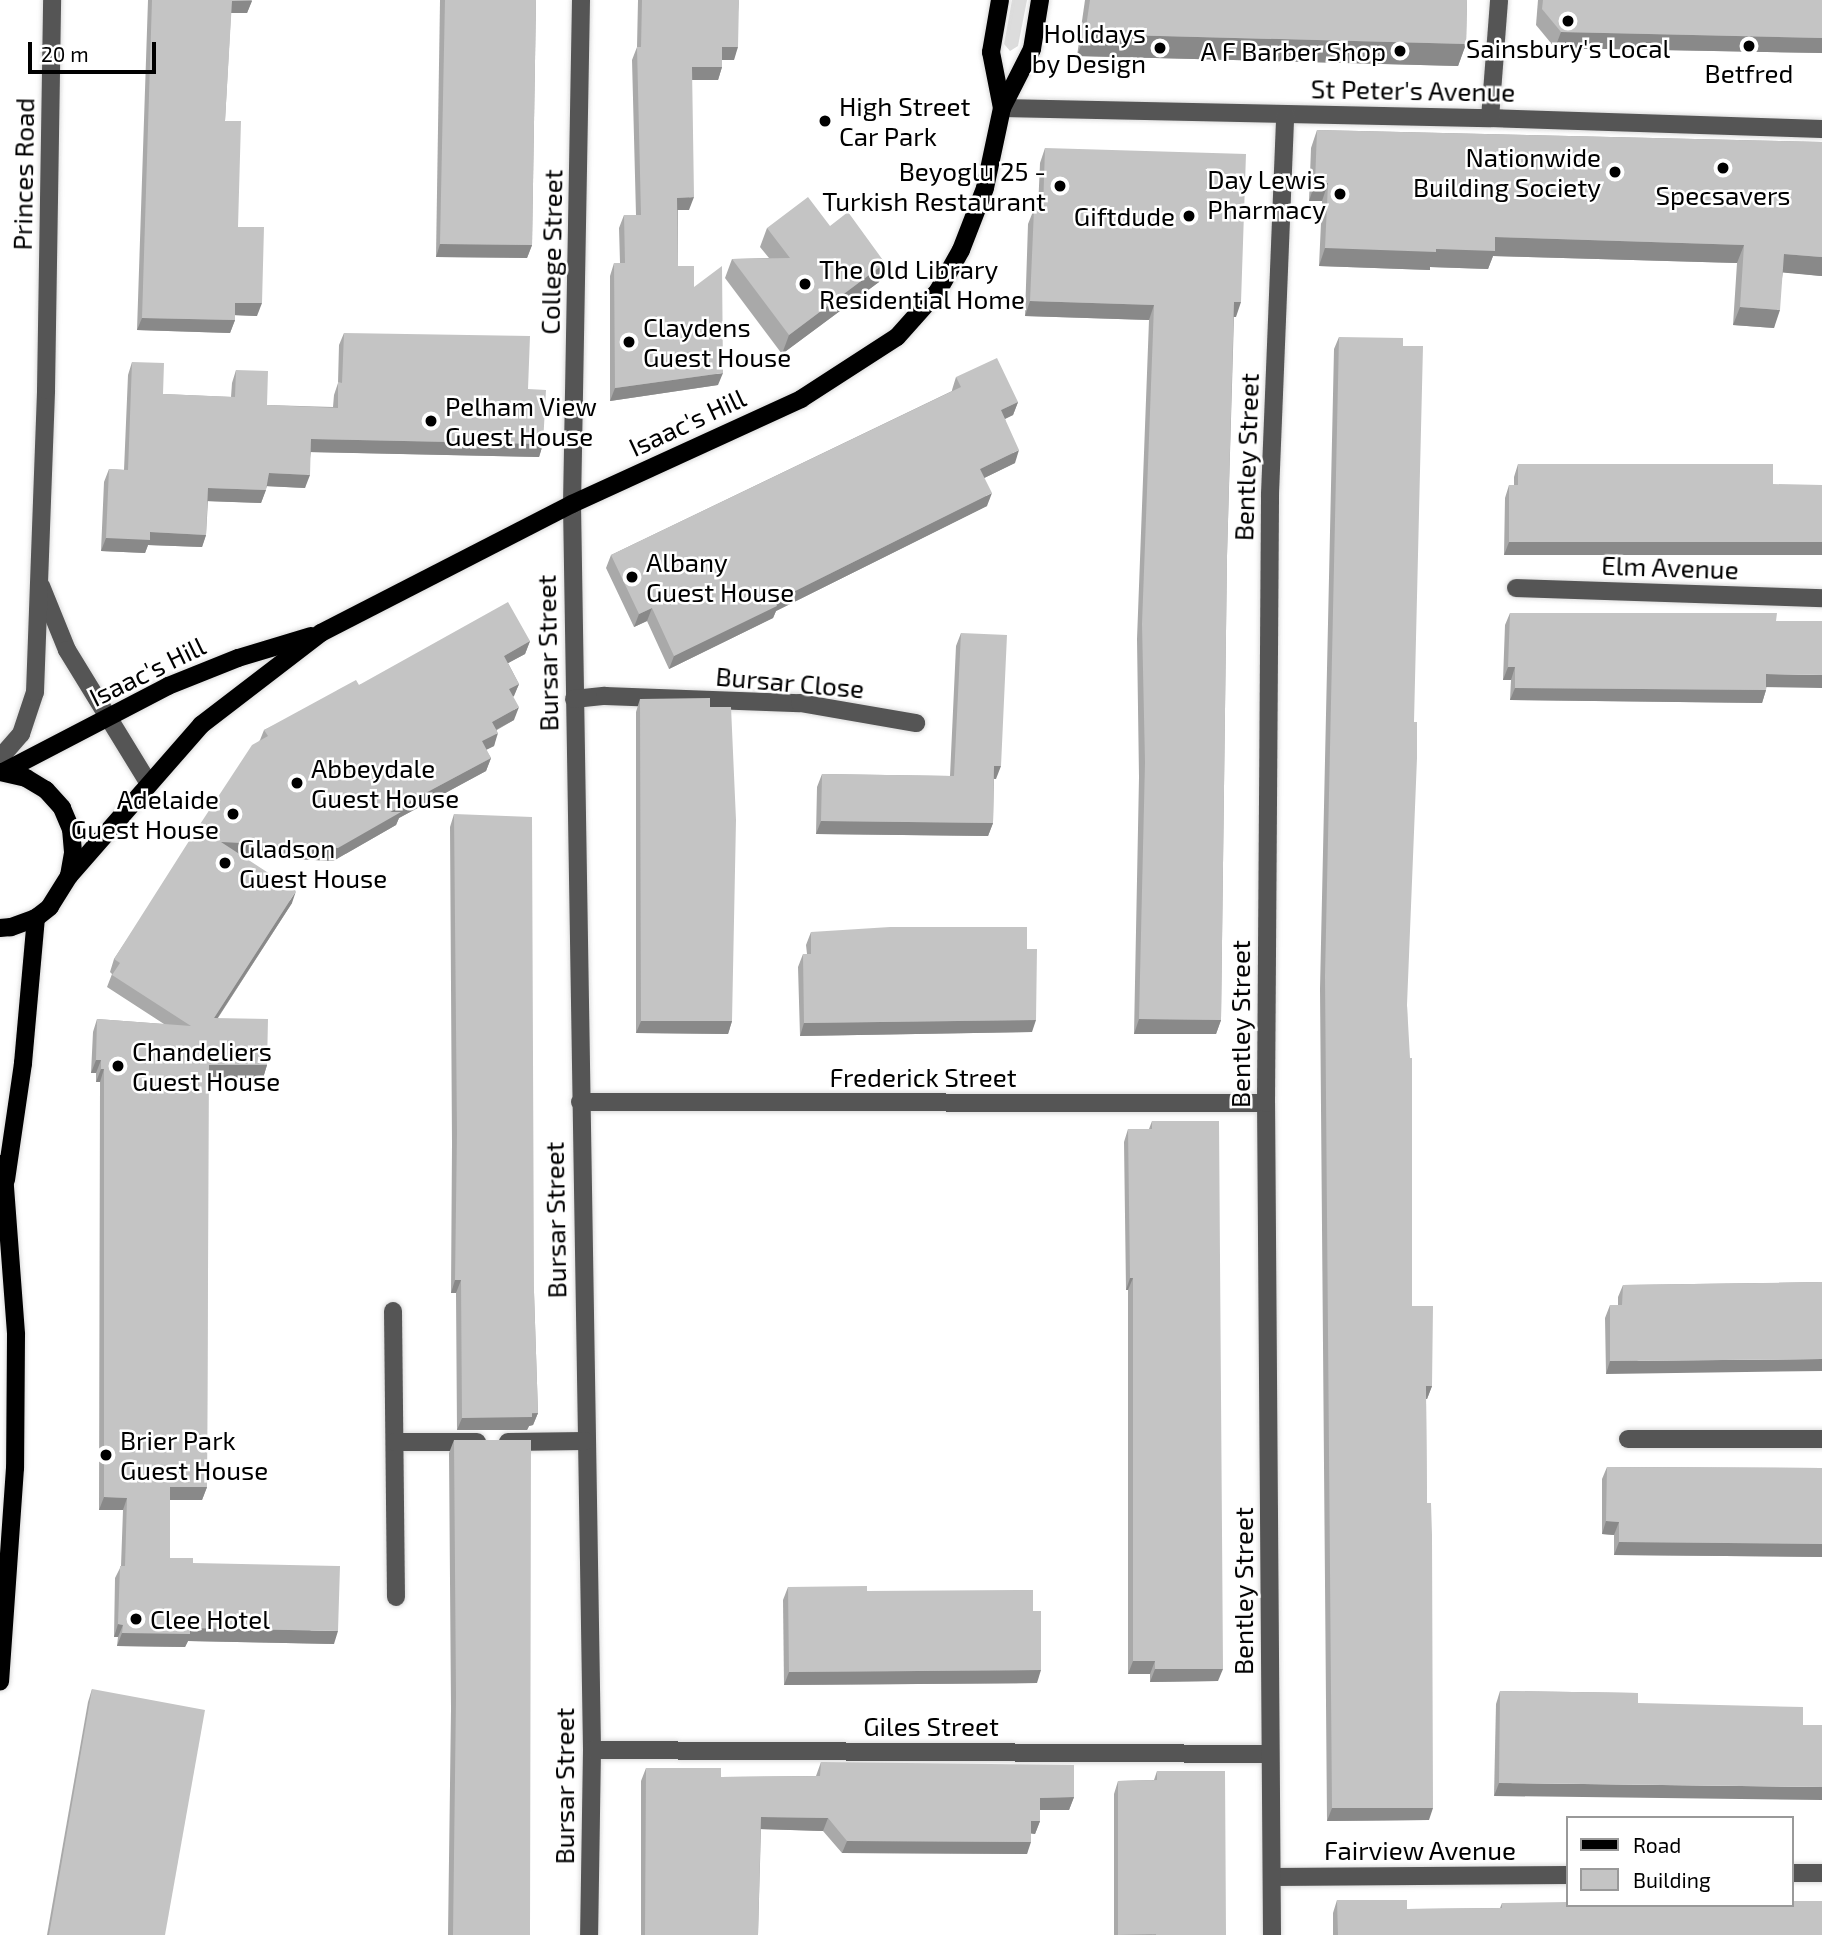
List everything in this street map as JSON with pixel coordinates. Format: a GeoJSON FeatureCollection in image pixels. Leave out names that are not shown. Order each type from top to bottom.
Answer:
{"type":"FeatureCollection","features":[{"type":"Feature","properties":{"kind":"main road"},"geometry":{"type":"LineString","coordinates":[[1000,0],[991,52],[1002,108]]}},
{"type":"Feature","properties":{"kind":"main road"},"geometry":{"type":"LineString","coordinates":[[1002,108],[1031,49],[1040,0]]}},
{"type":"Feature","properties":{"kind":"main road","name":"Isaac's Hill"},"geometry":{"type":"LineString","coordinates":[[36,918],[50,907],[69,876],[201,725],[321,634],[419,580],[572,504],[801,399],[897,337],[938,291],[961,250],[985,188],[1002,108]]}},
{"type":"Feature","properties":{"kind":"main road","name":"Isaac's Hill"},"geometry":{"type":"LineString","coordinates":[[1,768],[108,718],[168,686],[238,658],[321,634]]}},
{"type":"Feature","properties":{"kind":"main road"},"geometry":{"type":"LineString","coordinates":[[1,768],[46,790],[62,808],[71,829],[74,853],[69,876]]}},
{"type":"Feature","properties":{"kind":"main road"},"geometry":{"type":"LineString","coordinates":[[0,928],[36,918],[23,1063],[5,1187]]}},
{"type":"Feature","properties":{"kind":"main road"},"geometry":{"type":"LineString","coordinates":[[0,1164],[5,1187],[16,1335],[15,1468],[0,1681]]}},
{"type":"Feature","properties":{"kind":"street","name":"Princes Road"},"geometry":{"type":"LineString","coordinates":[[1,768],[21,733],[35,692],[46,390],[51,0]]}},
{"type":"Feature","properties":{"kind":"street","name":"College Street"},"geometry":{"type":"LineString","coordinates":[[572,504],[581,0]]}},
{"type":"Feature","properties":{"kind":"street"},"geometry":{"type":"LineString","coordinates":[[1490,118],[1499,0]]}},
{"type":"Feature","properties":{"kind":"street","name":"St Peter's Avenue"},"geometry":{"type":"LineString","coordinates":[[1002,108],[1490,118],[1822,129]]}},
{"type":"Feature","properties":{"kind":"street","name":"Bentley Street"},"geometry":{"type":"LineString","coordinates":[[1272,1935],[1266,1104],[1270,494],[1285,114]]}},
{"type":"Feature","properties":{"kind":"street","name":"Bursar Street"},"geometry":{"type":"LineString","coordinates":[[572,504],[592,1750],[589,1935]]}},
{"type":"Feature","properties":{"kind":"street"},"geometry":{"type":"LineString","coordinates":[[39,579],[67,650],[149,784]]}},
{"type":"Feature","properties":{"kind":"street","name":"Elm Avenue"},"geometry":{"type":"LineString","coordinates":[[1517,588],[1822,598]]}},
{"type":"Feature","properties":{"kind":"street","name":"Bursar Close"},"geometry":{"type":"LineString","coordinates":[[574,699],[605,696],[800,703],[916,723]]}},
{"type":"Feature","properties":{"kind":"street","name":"Frederick Street"},"geometry":{"type":"LineString","coordinates":[[580,1102],[1266,1104]]}},
{"type":"Feature","properties":{"kind":"street"},"geometry":{"type":"LineString","coordinates":[[393,1311],[396,1597]]}},
{"type":"Feature","properties":{"kind":"street"},"geometry":{"type":"LineString","coordinates":[[1628,1439],[1822,1439]]}},
{"type":"Feature","properties":{"kind":"street"},"geometry":{"type":"LineString","coordinates":[[395,1442],[585,1441]]}},
{"type":"Feature","properties":{"kind":"street","name":"Giles Street"},"geometry":{"type":"LineString","coordinates":[[592,1750],[1270,1754]]}},
{"type":"Feature","properties":{"kind":"street"},"geometry":{"type":"LineString","coordinates":[[1794,1873],[1822,1873]]}},
{"type":"Feature","properties":{"kind":"street","name":"Fairview Avenue"},"geometry":{"type":"LineString","coordinates":[[1272,1877],[1566,1875]]}},
{"type":"Feature","properties":{"kind":"shaded area"},"geometry":{"type":"Polygon","coordinates":[[[1012,0],[1027,0],[1018,46],[1010,51],[1004,44],[1012,0]]]}},
{"type":"Feature","properties":{"kind":"building"},"geometry":{"type":"Polygon","coordinates":[[[152,0],[252,0],[232,1],[225,121],[241,121],[238,227],[264,227],[262,303],[235,303],[235,320],[142,318],[152,0]]]}},
{"type":"Feature","properties":{"kind":"building"},"geometry":{"type":"Polygon","coordinates":[[[445,0],[536,0],[532,245],[440,244],[445,0]]]}},
{"type":"Feature","properties":{"kind":"building"},"geometry":{"type":"Polygon","coordinates":[[[642,0],[739,0],[738,47],[722,47],[722,67],[692,67],[694,197],[677,198],[678,266],[694,266],[694,287],[722,266],[723,373],[615,388],[614,263],[625,263],[624,215],[641,215],[637,47],[641,47],[642,0]]]}},
{"type":"Feature","properties":{"kind":"building"},"geometry":{"type":"Polygon","coordinates":[[[1090,0],[1467,0],[1466,44],[1085,34],[1090,0]]]}},
{"type":"Feature","properties":{"kind":"building"},"geometry":{"type":"Polygon","coordinates":[[[1543,0],[1822,0],[1822,38],[1561,32],[1542,9],[1543,0]]]}},
{"type":"Feature","properties":{"kind":"building"},"geometry":{"type":"Polygon","coordinates":[[[1317,130],[1822,142],[1822,257],[1784,254],[1780,310],[1740,307],[1744,245],[1495,237],[1495,251],[1325,248],[1328,183],[1315,183],[1317,130]]]}},
{"type":"Feature","properties":{"kind":"building"},"geometry":{"type":"Polygon","coordinates":[[[1045,148],[1246,154],[1241,302],[1234,302],[1227,556],[1221,1020],[1139,1019],[1145,762],[1142,624],[1154,305],[1030,301],[1034,209],[1043,209],[1045,148]]]}},
{"type":"Feature","properties":{"kind":"building","name":"The Old Library Residential Home"},"geometry":{"type":"Polygon","coordinates":[[[808,197],[830,226],[848,212],[885,263],[789,335],[732,259],[790,258],[767,228],[808,197]]]}},
{"type":"Feature","properties":{"kind":"building"},"geometry":{"type":"Polygon","coordinates":[[[344,333],[530,336],[528,389],[546,390],[543,444],[311,439],[310,475],[269,473],[266,490],[208,488],[206,535],[150,532],[150,540],[106,538],[109,469],[128,470],[132,362],[164,363],[163,394],[235,397],[236,370],[268,371],[267,405],[338,408],[344,333]]]}},
{"type":"Feature","properties":{"kind":"building"},"geometry":{"type":"Polygon","coordinates":[[[1339,337],[1403,338],[1403,346],[1423,346],[1414,722],[1417,722],[1417,758],[1407,1005],[1412,1058],[1412,1306],[1433,1306],[1432,1386],[1426,1386],[1427,1503],[1431,1503],[1432,1535],[1433,1808],[1332,1808],[1325,976],[1339,337]]]}},
{"type":"Feature","properties":{"kind":"building"},"geometry":{"type":"Polygon","coordinates":[[[997,358],[1018,402],[1001,410],[1019,450],[980,469],[992,493],[775,601],[777,606],[674,656],[652,608],[639,614],[611,555],[961,387],[956,377],[997,358]]]}},
{"type":"Feature","properties":{"kind":"building"},"geometry":{"type":"Polygon","coordinates":[[[1518,464],[1773,464],[1773,484],[1822,485],[1822,542],[1509,542],[1509,485],[1518,485],[1518,464]]]}},
{"type":"Feature","properties":{"kind":"building"},"geometry":{"type":"Polygon","coordinates":[[[508,602],[530,641],[504,656],[519,684],[509,689],[519,707],[492,722],[498,733],[482,741],[491,758],[390,812],[401,812],[338,848],[221,842],[296,891],[214,1018],[268,1019],[267,1065],[209,1065],[207,1487],[170,1487],[170,1558],[193,1558],[193,1563],[340,1566],[338,1631],[190,1628],[190,1634],[122,1633],[123,1625],[118,1624],[120,1566],[125,1566],[127,1498],[104,1497],[104,1069],[101,1069],[101,1060],[96,1060],[97,1019],[191,1026],[112,975],[120,963],[114,959],[252,745],[268,736],[264,730],[356,680],[359,685],[508,602]]]}},
{"type":"Feature","properties":{"kind":"building"},"geometry":{"type":"Polygon","coordinates":[[[1510,613],[1777,613],[1776,621],[1822,621],[1822,675],[1766,674],[1766,690],[1515,688],[1515,667],[1508,667],[1510,613]]]}},
{"type":"Feature","properties":{"kind":"building"},"geometry":{"type":"Polygon","coordinates":[[[961,633],[1007,635],[1001,766],[994,766],[993,823],[821,821],[822,774],[954,776],[961,633]]]}},
{"type":"Feature","properties":{"kind":"building"},"geometry":{"type":"Polygon","coordinates":[[[710,698],[710,707],[731,707],[736,820],[732,1021],[641,1021],[640,699],[710,698]]]}},
{"type":"Feature","properties":{"kind":"building"},"geometry":{"type":"Polygon","coordinates":[[[454,814],[532,817],[534,1292],[538,1413],[532,1413],[532,1417],[462,1418],[461,1280],[455,1280],[457,1132],[454,814]]]}},
{"type":"Feature","properties":{"kind":"building"},"geometry":{"type":"Polygon","coordinates":[[[890,927],[1027,927],[1027,949],[1037,949],[1036,1020],[804,1023],[803,954],[811,954],[811,932],[890,927]]]}},
{"type":"Feature","properties":{"kind":"building"},"geometry":{"type":"Polygon","coordinates":[[[1152,1121],[1219,1121],[1223,1669],[1155,1669],[1155,1661],[1133,1661],[1133,1278],[1130,1278],[1128,1129],[1152,1129],[1152,1121]]]}},
{"type":"Feature","properties":{"kind":"building"},"geometry":{"type":"Polygon","coordinates":[[[1822,1282],[1822,1359],[1610,1361],[1610,1305],[1622,1305],[1623,1285],[1822,1282]]]}},
{"type":"Feature","properties":{"kind":"building"},"geometry":{"type":"Polygon","coordinates":[[[454,1440],[531,1440],[530,1935],[453,1935],[456,1696],[454,1440]]]}},
{"type":"Feature","properties":{"kind":"building"},"geometry":{"type":"Polygon","coordinates":[[[1607,1467],[1822,1468],[1822,1544],[1619,1542],[1619,1522],[1606,1521],[1607,1467]]]}},
{"type":"Feature","properties":{"kind":"building"},"geometry":{"type":"Polygon","coordinates":[[[867,1586],[867,1591],[1033,1590],[1033,1611],[1041,1611],[1041,1670],[789,1672],[788,1587],[867,1586]]]}},
{"type":"Feature","properties":{"kind":"building"},"geometry":{"type":"Polygon","coordinates":[[[92,1689],[205,1710],[165,1935],[49,1935],[92,1689]]]}},
{"type":"Feature","properties":{"kind":"building"},"geometry":{"type":"Polygon","coordinates":[[[1500,1691],[1638,1693],[1638,1703],[1803,1707],[1803,1725],[1822,1725],[1822,1787],[1499,1783],[1500,1691]]]}},
{"type":"Feature","properties":{"kind":"building"},"geometry":{"type":"Polygon","coordinates":[[[821,1762],[1074,1765],[1074,1797],[1040,1798],[1040,1821],[1031,1821],[1031,1842],[847,1841],[828,1818],[761,1817],[758,1935],[645,1935],[646,1768],[721,1768],[721,1777],[820,1776],[821,1762]]]}},
{"type":"Feature","properties":{"kind":"building"},"geometry":{"type":"Polygon","coordinates":[[[1157,1771],[1225,1771],[1226,1935],[1118,1935],[1118,1781],[1157,1780],[1157,1771]]]}},
{"type":"Feature","properties":{"kind":"building"},"geometry":{"type":"Polygon","coordinates":[[[1337,1900],[1407,1900],[1407,1909],[1502,1908],[1502,1903],[1566,1902],[1566,1907],[1794,1907],[1794,1901],[1822,1901],[1822,1935],[1338,1935],[1337,1900]]]}},
{"type":"Feature","properties":{"kind":"place","name":"Sainsbury's Local"},"geometry":{"type":"Point","coordinates":[1568,21]}},
{"type":"Feature","properties":{"kind":"place","name":"Betfred"},"geometry":{"type":"Point","coordinates":[1749,46]}},
{"type":"Feature","properties":{"kind":"place","name":"Holidays by Design"},"geometry":{"type":"Point","coordinates":[1160,48]}},
{"type":"Feature","properties":{"kind":"place","name":"A F Barber Shop"},"geometry":{"type":"Point","coordinates":[1400,51]}},
{"type":"Feature","properties":{"kind":"place","name":"High Street Car Park"},"geometry":{"type":"Point","coordinates":[825,121]}},
{"type":"Feature","properties":{"kind":"place","name":"Specsavers"},"geometry":{"type":"Point","coordinates":[1723,168]}},
{"type":"Feature","properties":{"kind":"place","name":"Nationwide Building Society"},"geometry":{"type":"Point","coordinates":[1615,172]}},
{"type":"Feature","properties":{"kind":"place","name":"Beyoglu 25 - Turkish Restaurant"},"geometry":{"type":"Point","coordinates":[1060,186]}},
{"type":"Feature","properties":{"kind":"place","name":"Day Lewis Pharmacy"},"geometry":{"type":"Point","coordinates":[1340,194]}},
{"type":"Feature","properties":{"kind":"place","name":"Giftdude"},"geometry":{"type":"Point","coordinates":[1189,216]}},
{"type":"Feature","properties":{"kind":"place","name":"The Old Library Residential Home"},"geometry":{"type":"Point","coordinates":[805,284]}},
{"type":"Feature","properties":{"kind":"place","name":"Claydens Guest House"},"geometry":{"type":"Point","coordinates":[629,342]}},
{"type":"Feature","properties":{"kind":"place","name":"Pelham View Guest House"},"geometry":{"type":"Point","coordinates":[431,421]}},
{"type":"Feature","properties":{"kind":"place","name":"Albany Guest House"},"geometry":{"type":"Point","coordinates":[632,577]}},
{"type":"Feature","properties":{"kind":"place","name":"Abbeydale Guest House"},"geometry":{"type":"Point","coordinates":[297,783]}},
{"type":"Feature","properties":{"kind":"place","name":"Adelaide Guest House"},"geometry":{"type":"Point","coordinates":[233,814]}},
{"type":"Feature","properties":{"kind":"place","name":"Gladson Guest House"},"geometry":{"type":"Point","coordinates":[225,863]}},
{"type":"Feature","properties":{"kind":"place","name":"Chandeliers Guest House"},"geometry":{"type":"Point","coordinates":[118,1066]}},
{"type":"Feature","properties":{"kind":"place","name":"Brier Park Guest House"},"geometry":{"type":"Point","coordinates":[106,1455]}},
{"type":"Feature","properties":{"kind":"place","name":"Clee Hotel"},"geometry":{"type":"Point","coordinates":[136,1619]}}]}
